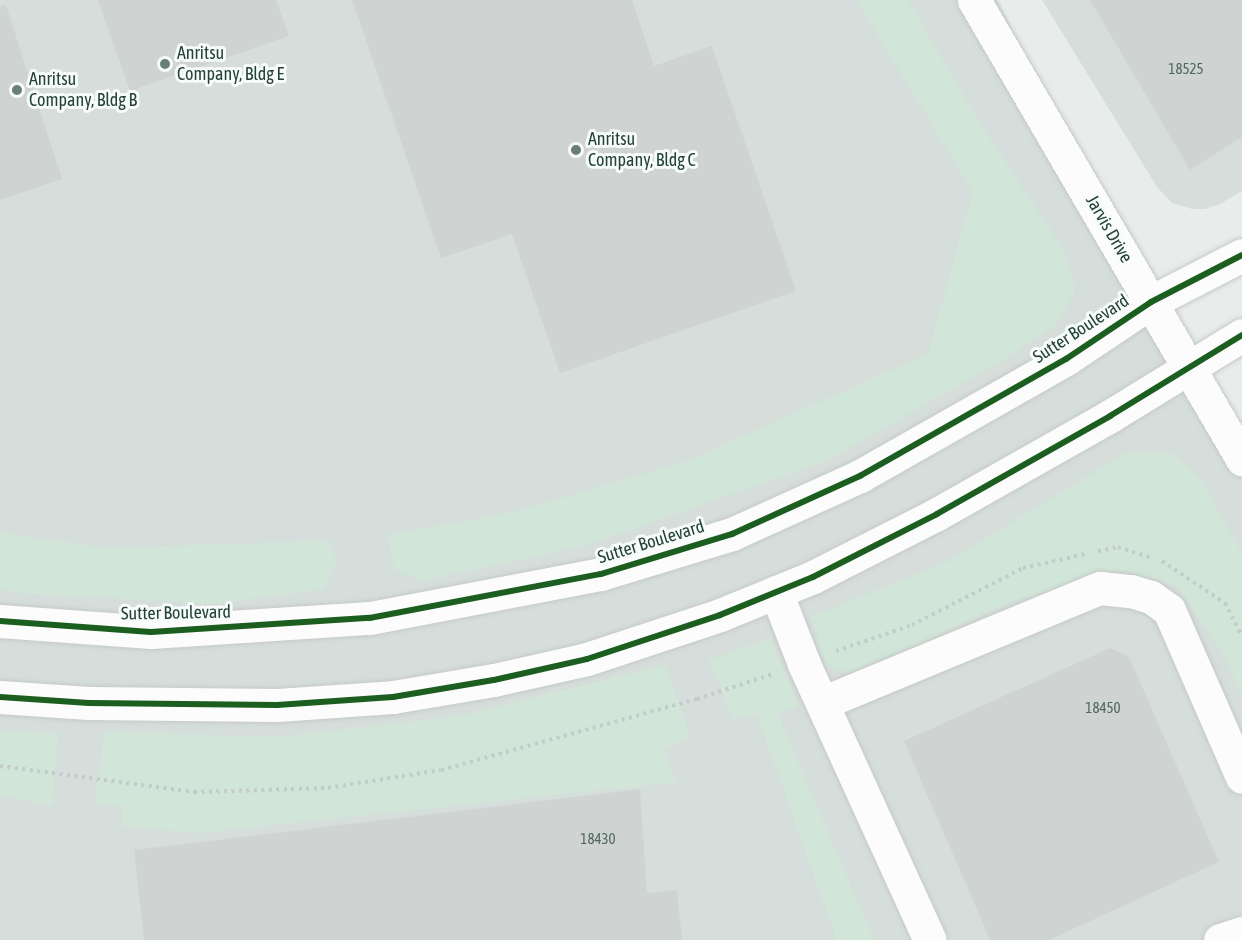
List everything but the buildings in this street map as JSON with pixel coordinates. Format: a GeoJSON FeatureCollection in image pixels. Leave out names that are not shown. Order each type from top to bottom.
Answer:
{"type":"FeatureCollection","features":[{"type":"Feature","properties":{"kind":"street","name":"Jarvis Drive"},"geometry":{"type":"LineString","coordinates":[[974,0],[1190,366],[1242,459]]}},
{"type":"Feature","properties":{"kind":"street","name":"Sutter Boulevard"},"geometry":{"type":"LineString","coordinates":[[0,621],[151,632],[370,618],[601,574],[732,534],[860,476],[1066,359],[1151,302],[1242,255]]}},
{"type":"Feature","properties":{"kind":"street"},"geometry":{"type":"LineString","coordinates":[[0,697],[89,703],[266,705],[393,697],[494,680],[587,659],[677,630],[813,577],[937,514],[1110,416],[1242,335]]}},
{"type":"Feature","properties":{"kind":"street"},"geometry":{"type":"LineString","coordinates":[[822,703],[1100,588],[1131,591],[1152,597],[1169,610],[1242,777]]}},
{"type":"Feature","properties":{"kind":"street"},"geometry":{"type":"LineString","coordinates":[[776,592],[804,664],[930,940]]}},
{"type":"Feature","properties":{"kind":"street"},"geometry":{"type":"LineString","coordinates":[[1220,940],[1242,933]]}},
{"type":"Feature","properties":{"kind":"path"},"geometry":{"type":"LineString","coordinates":[[1097,552],[1118,547],[1169,564],[1225,603],[1242,636]]}},
{"type":"Feature","properties":{"kind":"path"},"geometry":{"type":"LineString","coordinates":[[0,766],[194,792],[328,788],[441,770],[698,699],[804,664],[912,625],[1023,568],[1086,554]]}},
{"type":"Feature","properties":{"kind":"shaded area"},"geometry":{"type":"Polygon","coordinates":[[[0,0],[998,0],[1187,400],[1242,468],[1242,940],[0,940],[0,0]]]}},
{"type":"Feature","properties":{"kind":"shaded area"},"geometry":{"type":"Polygon","coordinates":[[[1042,0],[1242,0],[1242,191],[1220,204],[1205,209],[1192,209],[1172,203],[1157,187],[1042,0]]]}},
{"type":"Feature","properties":{"kind":"green space"},"geometry":{"type":"Polygon","coordinates":[[[857,0],[908,0],[975,116],[1065,252],[1075,291],[1057,324],[1000,362],[826,461],[587,545],[421,581],[394,569],[388,535],[514,512],[685,462],[928,354],[973,192],[857,0]]]}},
{"type":"Feature","properties":{"kind":"green space"},"geometry":{"type":"Polygon","coordinates":[[[1126,453],[1172,453],[1201,479],[1242,554],[1242,697],[1224,654],[1177,586],[1119,569],[1011,602],[851,673],[826,667],[811,617],[949,561],[1126,453]]]}},
{"type":"Feature","properties":{"kind":"green space"},"geometry":{"type":"Polygon","coordinates":[[[0,532],[102,548],[327,541],[337,560],[324,589],[212,604],[20,593],[0,589],[0,532]]]}},
{"type":"Feature","properties":{"kind":"green space"},"geometry":{"type":"Polygon","coordinates":[[[771,638],[799,706],[777,713],[874,940],[837,940],[757,714],[734,720],[709,660],[771,638]]]}},
{"type":"Feature","properties":{"kind":"green space"},"geometry":{"type":"Polygon","coordinates":[[[665,665],[690,736],[664,749],[676,782],[199,833],[122,826],[123,806],[94,804],[105,732],[279,737],[466,715],[665,665]]]}},
{"type":"Feature","properties":{"kind":"green space"},"geometry":{"type":"Polygon","coordinates":[[[0,730],[58,734],[52,805],[0,796],[0,730]]]}},
{"type":"Feature","properties":{"kind":"cycle path"},"geometry":{"type":"LineString","coordinates":[[0,621],[151,632],[370,618],[601,574],[732,534],[860,476],[1066,359],[1151,302],[1242,255]]}},
{"type":"Feature","properties":{"kind":"cycle path"},"geometry":{"type":"LineString","coordinates":[[0,697],[89,703],[277,705],[393,697],[494,680],[587,659],[720,615],[813,577],[937,514],[1110,416],[1242,335]]}},
{"type":"Feature","properties":{"kind":"place","name":"Anritsu Company, Bldg E"},"geometry":{"type":"Point","coordinates":[165,64]}},
{"type":"Feature","properties":{"kind":"place","name":"Anritsu Company, Bldg B"},"geometry":{"type":"Point","coordinates":[17,90]}},
{"type":"Feature","properties":{"kind":"place","name":"Anritsu Company, Bldg C"},"geometry":{"type":"Point","coordinates":[576,150]}}]}
